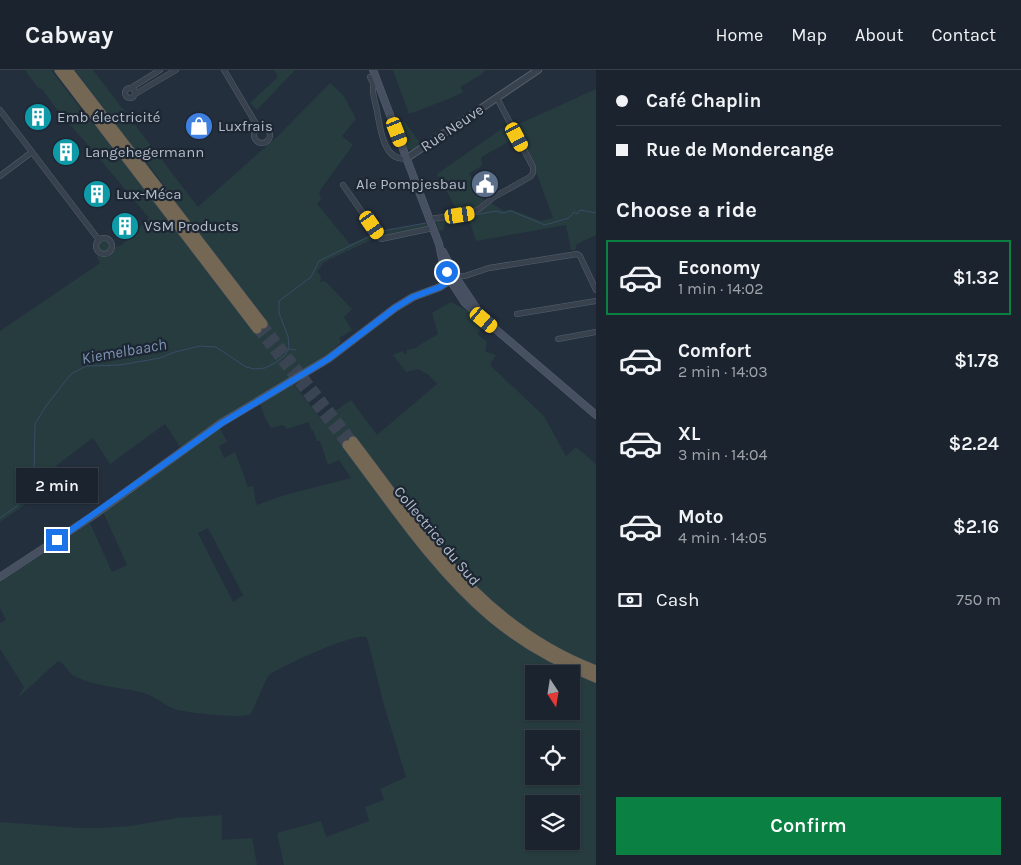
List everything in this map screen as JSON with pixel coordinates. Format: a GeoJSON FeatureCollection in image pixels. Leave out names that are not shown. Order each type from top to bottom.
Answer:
{"type":"FeatureCollection","features":[{"type":"Feature","properties":{"kind":"highway"},"geometry":{"type":"LineString","coordinates":[[59,70],[260,326],[68,70]]}},
{"type":"Feature","properties":{"kind":"highway","name":"Collectrice du Sud"},"geometry":{"type":"LineString","coordinates":[[596,670],[561,654],[530,636],[502,616],[474,592],[438,552],[350,443],[437,562],[479,607],[541,652],[596,678]]}},
{"type":"Feature","properties":{"kind":"main road"},"geometry":{"type":"LineString","coordinates":[[372,73],[454,281],[492,326],[596,415]]}},
{"type":"Feature","properties":{"kind":"main road"},"geometry":{"type":"LineString","coordinates":[[0,577],[94,515],[222,423],[328,359],[395,308],[413,297],[454,281]]}},
{"type":"Feature","properties":{"kind":"street"},"geometry":{"type":"LineString","coordinates":[[160,70],[125,91],[126,96],[130,98],[176,70]]}},
{"type":"Feature","properties":{"kind":"street"},"geometry":{"type":"LineString","coordinates":[[224,70],[258,128]]}},
{"type":"Feature","properties":{"kind":"street","name":"Rue Neuve"},"geometry":{"type":"LineString","coordinates":[[407,158],[538,70]]}},
{"type":"Feature","properties":{"kind":"street"},"geometry":{"type":"LineString","coordinates":[[376,83],[373,90],[381,131],[387,149],[395,157],[407,158]]}},
{"type":"Feature","properties":{"kind":"street"},"geometry":{"type":"LineString","coordinates":[[131,88],[135,94]]}},
{"type":"Feature","properties":{"kind":"street"},"geometry":{"type":"LineString","coordinates":[[430,220],[470,213],[479,209],[494,196],[530,177],[533,173],[533,167],[497,98]]}},
{"type":"Feature","properties":{"kind":"street"},"geometry":{"type":"LineString","coordinates":[[0,110],[99,240]]}},
{"type":"Feature","properties":{"kind":"street"},"geometry":{"type":"LineString","coordinates":[[0,176],[32,152]]}},
{"type":"Feature","properties":{"kind":"street"},"geometry":{"type":"LineString","coordinates":[[343,185],[381,239]]}},
{"type":"Feature","properties":{"kind":"street"},"geometry":{"type":"LineString","coordinates":[[373,241],[433,228]]}},
{"type":"Feature","properties":{"kind":"street"},"geometry":{"type":"LineString","coordinates":[[454,281],[489,268],[577,254],[580,256],[596,290]]}},
{"type":"Feature","properties":{"kind":"street"},"geometry":{"type":"LineString","coordinates":[[517,314],[596,301]]}},
{"type":"Feature","properties":{"kind":"street"},"geometry":{"type":"LineString","coordinates":[[558,338],[596,332]]}},
{"type":"Feature","properties":{"kind":"green space"},"geometry":{"type":"Polygon","coordinates":[[[25,70],[51,70],[90,121],[170,197],[172,196],[147,163],[135,152],[75,70],[93,70],[198,207],[280,134],[330,83],[344,96],[356,119],[342,136],[353,145],[319,192],[321,199],[317,204],[350,244],[369,236],[371,240],[324,262],[317,272],[321,276],[320,282],[325,281],[352,309],[344,317],[352,330],[339,338],[341,342],[330,354],[220,420],[181,448],[165,424],[110,464],[93,438],[37,480],[29,494],[33,499],[0,522],[0,331],[100,263],[97,257],[100,253],[96,247],[99,240],[108,240],[112,248],[122,245],[149,218],[61,115],[42,89],[38,88],[25,70]]]}},
{"type":"Feature","properties":{"kind":"green space"},"geometry":{"type":"Polygon","coordinates":[[[274,70],[295,70],[257,110],[250,103],[278,77],[274,70]]]}},
{"type":"Feature","properties":{"kind":"green space"},"geometry":{"type":"Polygon","coordinates":[[[393,70],[485,70],[482,74],[460,87],[463,92],[409,114],[393,70]]]}},
{"type":"Feature","properties":{"kind":"green space"},"geometry":{"type":"Polygon","coordinates":[[[596,89],[596,235],[577,244],[575,250],[571,250],[566,225],[476,241],[469,219],[456,225],[445,224],[443,230],[439,231],[436,221],[440,218],[459,214],[437,174],[510,123],[512,127],[596,89]],[[517,137],[483,156],[481,159],[482,166],[469,173],[485,203],[488,201],[504,211],[510,209],[541,221],[553,218],[537,174],[517,137]]]}},
{"type":"Feature","properties":{"kind":"green space"},"geometry":{"type":"Polygon","coordinates":[[[404,121],[422,146],[415,151],[406,148],[397,124],[404,121]]]}},
{"type":"Feature","properties":{"kind":"green space"},"geometry":{"type":"Polygon","coordinates":[[[426,223],[427,227],[385,236],[382,231],[426,223]]]}},
{"type":"Feature","properties":{"kind":"green space"},"geometry":{"type":"Polygon","coordinates":[[[451,302],[474,314],[484,326],[477,334],[487,342],[485,351],[496,355],[490,365],[544,416],[566,456],[576,447],[596,464],[596,666],[531,633],[477,588],[437,545],[365,451],[443,576],[442,578],[445,578],[461,595],[496,625],[534,651],[560,665],[525,665],[525,720],[580,720],[580,675],[596,682],[596,865],[284,865],[277,833],[321,821],[326,837],[369,821],[365,807],[384,800],[380,789],[406,777],[383,702],[366,637],[358,637],[333,645],[303,657],[270,674],[250,714],[237,716],[178,710],[144,693],[82,680],[72,675],[58,661],[20,696],[24,687],[0,649],[0,623],[6,620],[0,608],[0,581],[90,523],[112,572],[127,565],[103,512],[220,428],[227,442],[219,446],[224,458],[235,452],[248,487],[253,486],[257,505],[285,495],[351,478],[339,460],[328,465],[320,441],[317,441],[309,422],[287,429],[283,425],[271,428],[260,404],[293,384],[322,420],[351,400],[377,435],[437,384],[429,375],[418,369],[406,372],[393,355],[403,351],[404,354],[407,353],[407,350],[416,348],[438,334],[432,313],[451,302]],[[208,528],[198,533],[233,602],[243,595],[208,528]]]}},
{"type":"Feature","properties":{"kind":"green space"},"geometry":{"type":"Polygon","coordinates":[[[222,815],[222,840],[252,838],[257,865],[0,865],[0,822],[100,828],[130,826],[177,818],[222,815]]]}},
{"type":"Feature","properties":{"kind":"waterway"},"geometry":{"type":"LineString","coordinates":[[443,221],[496,211],[503,213],[511,211],[545,225],[569,218],[574,212],[577,214],[580,210],[596,213]]}},
{"type":"Feature","properties":{"kind":"waterway"},"geometry":{"type":"LineString","coordinates":[[382,231],[426,223]]}},
{"type":"Feature","properties":{"kind":"waterway","name":"Kiemelbaach"},"geometry":{"type":"LineString","coordinates":[[0,518],[17,506],[28,493],[34,476],[35,424],[46,406],[71,374],[86,366],[120,365],[160,358],[200,346],[216,347],[246,367],[255,369],[265,368],[284,356],[289,349],[288,336],[279,313],[279,301],[311,277],[319,261],[374,234]]}},
{"type":"Feature","properties":{"kind":"waterway","name":"Kiemelbaach"},"geometry":{"type":"LineString","coordinates":[[289,349],[296,350]]}},
{"type":"Feature","properties":{"kind":"tunnel"},"geometry":{"type":"LineString","coordinates":[[263,324],[353,441]]}},
{"type":"Feature","properties":{"kind":"tunnel"},"geometry":{"type":"LineString","coordinates":[[257,329],[347,445]]}},
{"type":"Feature","properties":{"kind":"place","name":"Emb électricité"},"geometry":{"type":"Point","coordinates":[38,117]}},
{"type":"Feature","properties":{"kind":"place","name":"Luxfrais"},"geometry":{"type":"Point","coordinates":[199,126]}},
{"type":"Feature","properties":{"kind":"place","name":"Langehegermann"},"geometry":{"type":"Point","coordinates":[66,152]}},
{"type":"Feature","properties":{"kind":"place","name":"Ale Pompjesbau"},"geometry":{"type":"Point","coordinates":[485,184]}},
{"type":"Feature","properties":{"kind":"place","name":"Lux-Méca"},"geometry":{"type":"Point","coordinates":[97,194]}},
{"type":"Feature","properties":{"kind":"place","name":"VSM Products"},"geometry":{"type":"Point","coordinates":[125,226]}},
{"type":"Feature","properties":{"kind":"route"},"geometry":{"type":"LineString","coordinates":[[57,540],[222,423],[328,359],[404,302],[440,287],[450,280],[447,272]]}}]}
